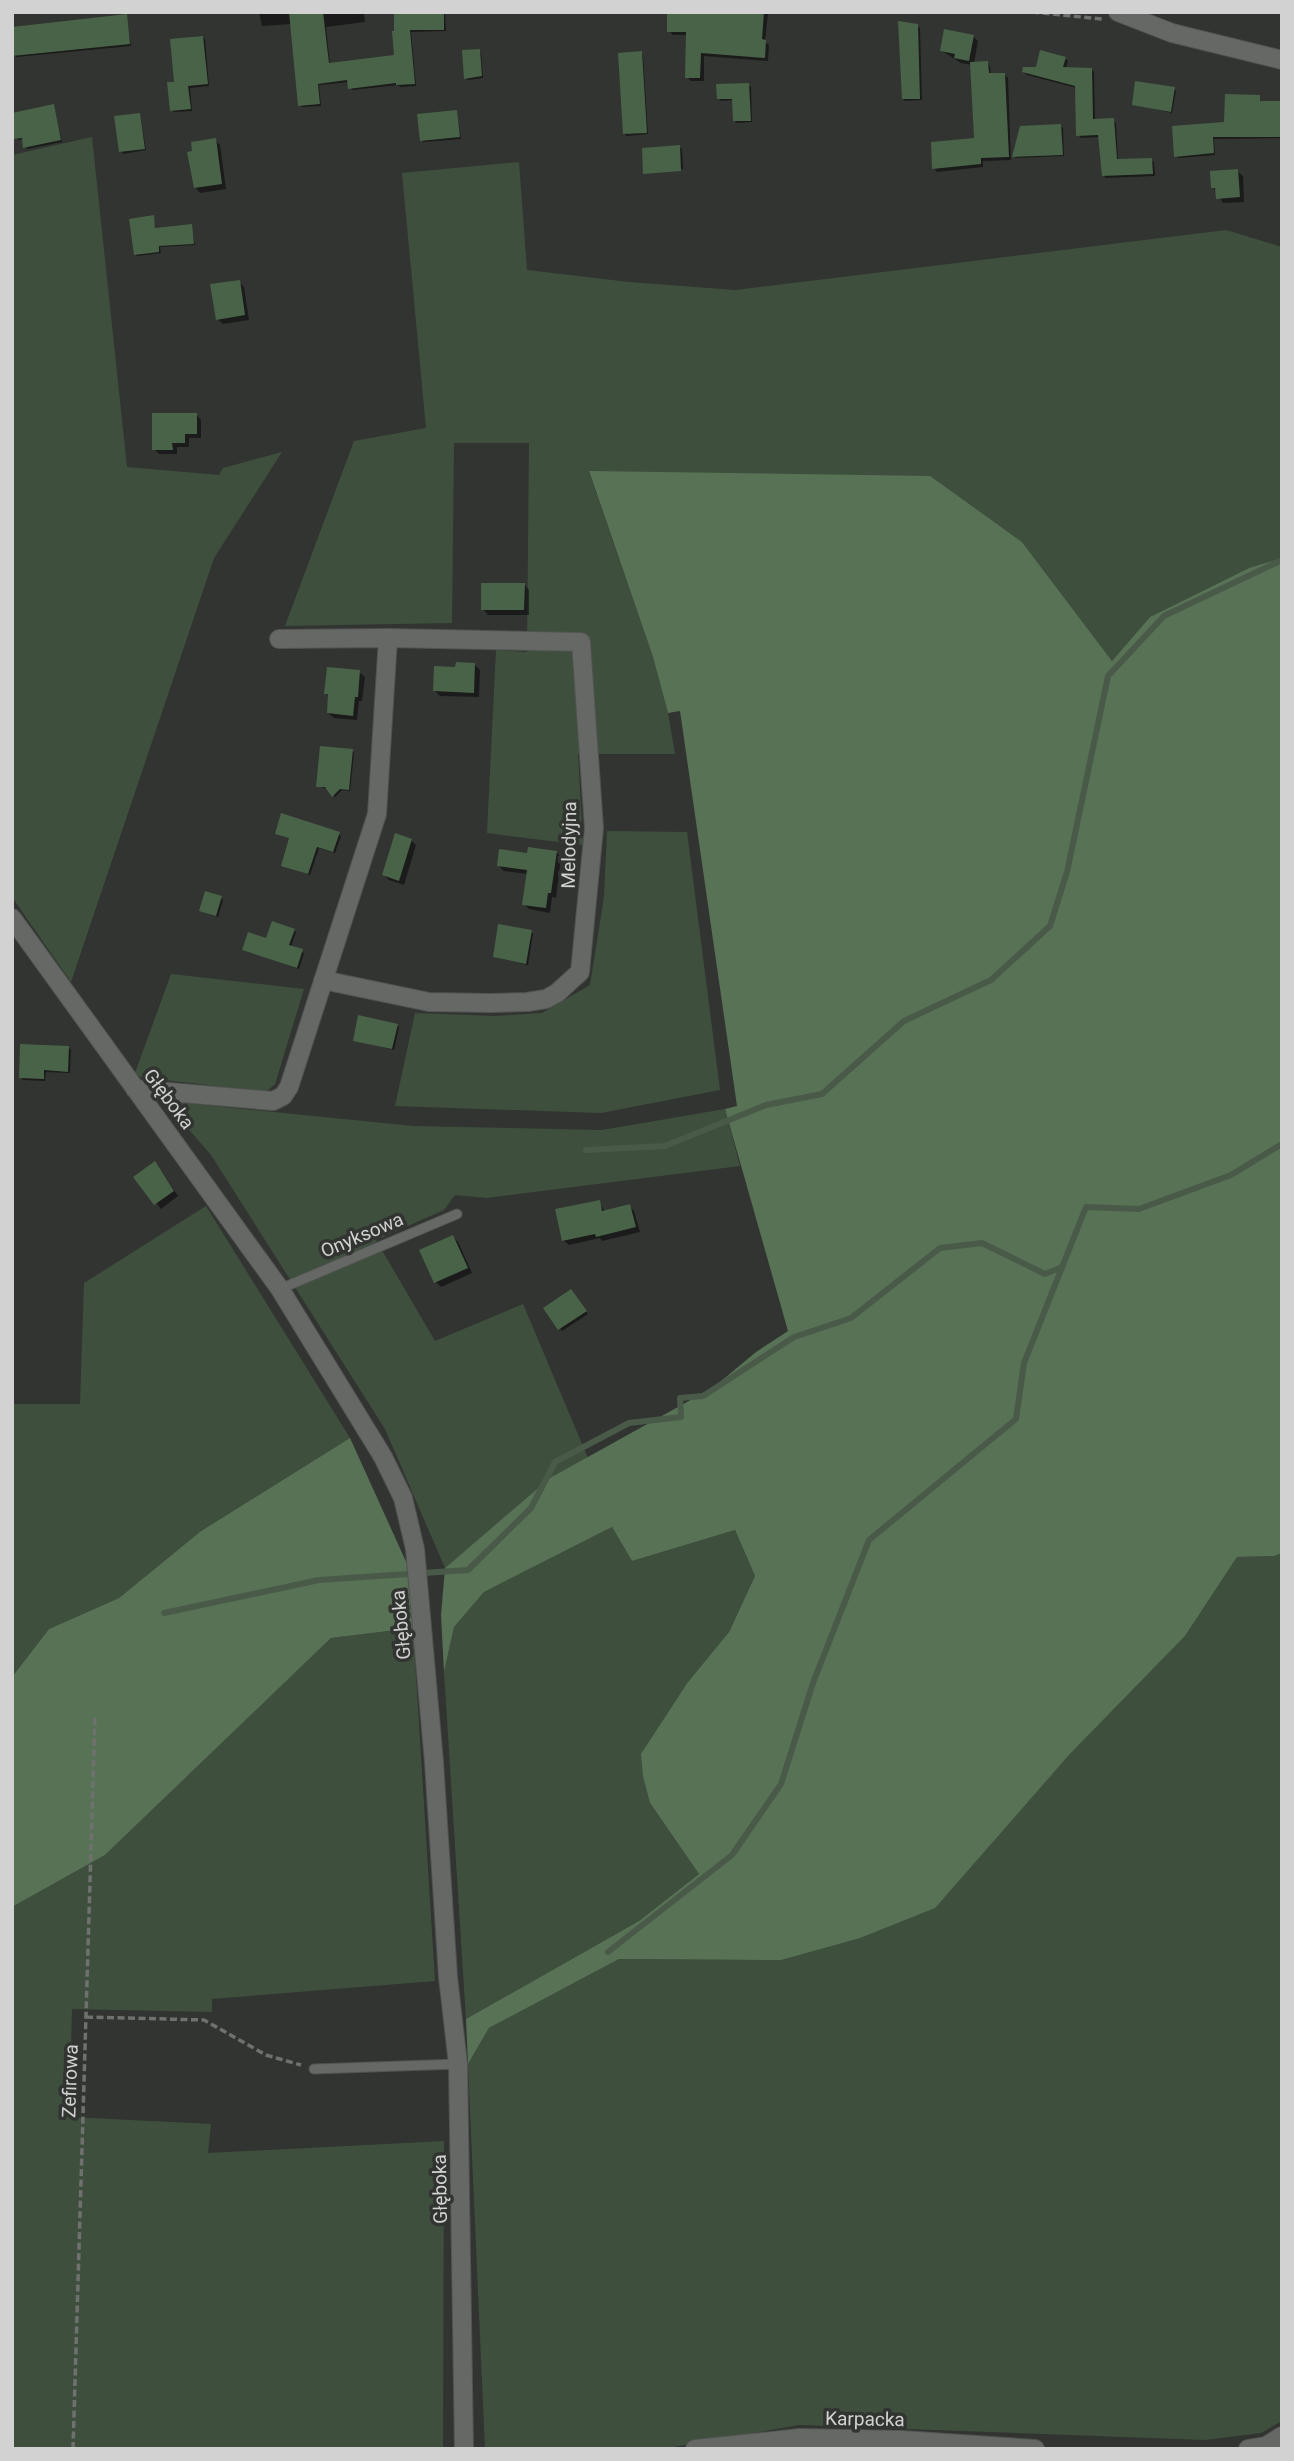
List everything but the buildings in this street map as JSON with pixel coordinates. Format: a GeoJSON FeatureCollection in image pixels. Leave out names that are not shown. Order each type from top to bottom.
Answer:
{"type":"FeatureCollection","features":[{"type":"Feature","properties":{"kind":"street"},"geometry":{"type":"LineString","coordinates":[[1118,12],[1172,33],[1282,60]]}},
{"type":"Feature","properties":{"kind":"street"},"geometry":{"type":"LineString","coordinates":[[135,1089],[273,1101],[283,1096],[289,1087],[377,814],[388,638]]}},
{"type":"Feature","properties":{"kind":"street","name":"Melodyjna"},"geometry":{"type":"LineString","coordinates":[[279,639],[581,642],[594,828],[580,972],[557,993],[546,999],[502,1003],[429,1002],[323,979]]}},
{"type":"Feature","properties":{"kind":"street","name":"Głęboka"},"geometry":{"type":"LineString","coordinates":[[12,918],[217,1198],[280,1289],[383,1457],[403,1498],[415,1549],[458,2064],[464,2449]]}},
{"type":"Feature","properties":{"kind":"street"},"geometry":{"type":"LineString","coordinates":[[1248,2449],[1266,2446],[1282,2436]]}},
{"type":"Feature","properties":{"kind":"street","name":"Karpacka"},"geometry":{"type":"LineString","coordinates":[[695,2449],[800,2438],[902,2440],[1035,2449]]}},
{"type":"Feature","properties":{"kind":"lane","name":"Onyksowa"},"geometry":{"type":"LineString","coordinates":[[280,1289],[457,1214]]}},
{"type":"Feature","properties":{"kind":"lane"},"geometry":{"type":"LineString","coordinates":[[314,2069],[458,2064]]}},
{"type":"Feature","properties":{"kind":"path","name":"Zefirowa"},"geometry":{"type":"LineString","coordinates":[[73,2449],[95,1715]]}},
{"type":"Feature","properties":{"kind":"path"},"geometry":{"type":"LineString","coordinates":[[86,2017],[204,2020],[267,2055],[314,2069]]}},
{"type":"Feature","properties":{"kind":"green space"},"geometry":{"type":"Polygon","coordinates":[[[92,137],[127,467],[219,475],[223,468],[282,452],[214,558],[71,982],[12,897],[12,155],[92,137]]]}},
{"type":"Feature","properties":{"kind":"green space"},"geometry":{"type":"Polygon","coordinates":[[[519,162],[527,270],[629,282],[735,290],[1226,230],[1282,247],[1282,558],[1249,568],[1150,617],[1112,661],[1022,542],[746,475],[589,472],[653,657],[668,713],[675,754],[578,754],[583,845],[487,833],[496,650],[527,652],[529,443],[454,443],[452,623],[285,626],[354,441],[426,428],[402,173],[519,162]]]}},
{"type":"Feature","properties":{"kind":"green space"},"geometry":{"type":"Polygon","coordinates":[[[589,471],[930,476],[1022,542],[1112,661],[1150,617],[1249,568],[1282,558],[1282,1553],[1274,1556],[1237,1557],[1185,1636],[1068,1756],[935,1908],[860,1938],[781,1960],[619,1959],[489,2028],[468,2064],[466,2019],[639,1921],[699,1874],[650,1803],[641,1754],[688,1682],[729,1632],[755,1576],[735,1530],[632,1561],[612,1527],[484,1592],[454,1627],[444,1672],[441,1615],[445,1568],[550,1478],[714,1387],[756,1352],[788,1331],[725,1109],[737,1106],[680,711],[668,713],[653,657],[589,471]]]}},
{"type":"Feature","properties":{"kind":"green space"},"geometry":{"type":"Polygon","coordinates":[[[607,831],[687,832],[720,1090],[601,1113],[395,1106],[415,1013],[495,1016],[542,1013],[590,985],[604,897],[607,831]]]}},
{"type":"Feature","properties":{"kind":"green space"},"geometry":{"type":"Polygon","coordinates":[[[171,974],[304,989],[275,1084],[266,1092],[140,1077],[135,1073],[171,974]]]}},
{"type":"Feature","properties":{"kind":"green space"},"geometry":{"type":"Polygon","coordinates":[[[164,1101],[413,1126],[602,1130],[725,1109],[740,1166],[487,1198],[455,1195],[444,1210],[376,1240],[435,1341],[523,1304],[588,1458],[550,1479],[445,1568],[385,1429],[211,1155],[164,1101]]]}},
{"type":"Feature","properties":{"kind":"green space"},"geometry":{"type":"Polygon","coordinates":[[[206,1206],[350,1438],[201,1531],[119,1598],[49,1629],[12,1677],[12,1404],[80,1404],[84,1283],[206,1206]]]}},
{"type":"Feature","properties":{"kind":"green space"},"geometry":{"type":"Polygon","coordinates":[[[350,1438],[408,1566],[413,1628],[331,1638],[105,1855],[12,1907],[12,1677],[49,1629],[119,1598],[201,1531],[350,1438]]]}},
{"type":"Feature","properties":{"kind":"green space"},"geometry":{"type":"Polygon","coordinates":[[[612,1527],[632,1561],[735,1530],[755,1576],[729,1632],[688,1682],[650,1803],[699,1874],[639,1921],[466,2019],[444,1672],[454,1627],[484,1592],[612,1527]]]}},
{"type":"Feature","properties":{"kind":"green space"},"geometry":{"type":"Polygon","coordinates":[[[1282,1553],[1282,2421],[1261,2433],[1205,2440],[799,2425],[662,2449],[485,2449],[468,2064],[489,2028],[619,1959],[781,1960],[1068,1756],[1185,1636],[1237,1557],[1274,1556],[1282,1553]]]}},
{"type":"Feature","properties":{"kind":"green space"},"geometry":{"type":"Polygon","coordinates":[[[413,1628],[435,1981],[212,1999],[212,2012],[72,2009],[69,2117],[211,2124],[208,2153],[444,2141],[443,2449],[12,2449],[12,1907],[105,1855],[331,1638],[413,1628]]]}},
{"type":"Feature","properties":{"kind":"waterway"},"geometry":{"type":"LineString","coordinates":[[586,1150],[665,1146],[766,1105],[822,1094],[904,1021],[991,980],[1050,926],[1067,872],[1108,676],[1164,616],[1282,560]]}},
{"type":"Feature","properties":{"kind":"waterway"},"geometry":{"type":"LineString","coordinates":[[608,1952],[732,1855],[781,1784],[813,1683],[869,1540],[1016,1419],[1024,1363],[1086,1207],[1139,1209],[1231,1175],[1282,1144]]}},
{"type":"Feature","properties":{"kind":"waterway"},"geometry":{"type":"LineString","coordinates":[[164,1613],[319,1580],[468,1570],[531,1508],[555,1462],[629,1423],[681,1417],[680,1398],[703,1396],[794,1337],[851,1318],[940,1248],[982,1243],[1045,1274],[1062,1267]]}}]}
